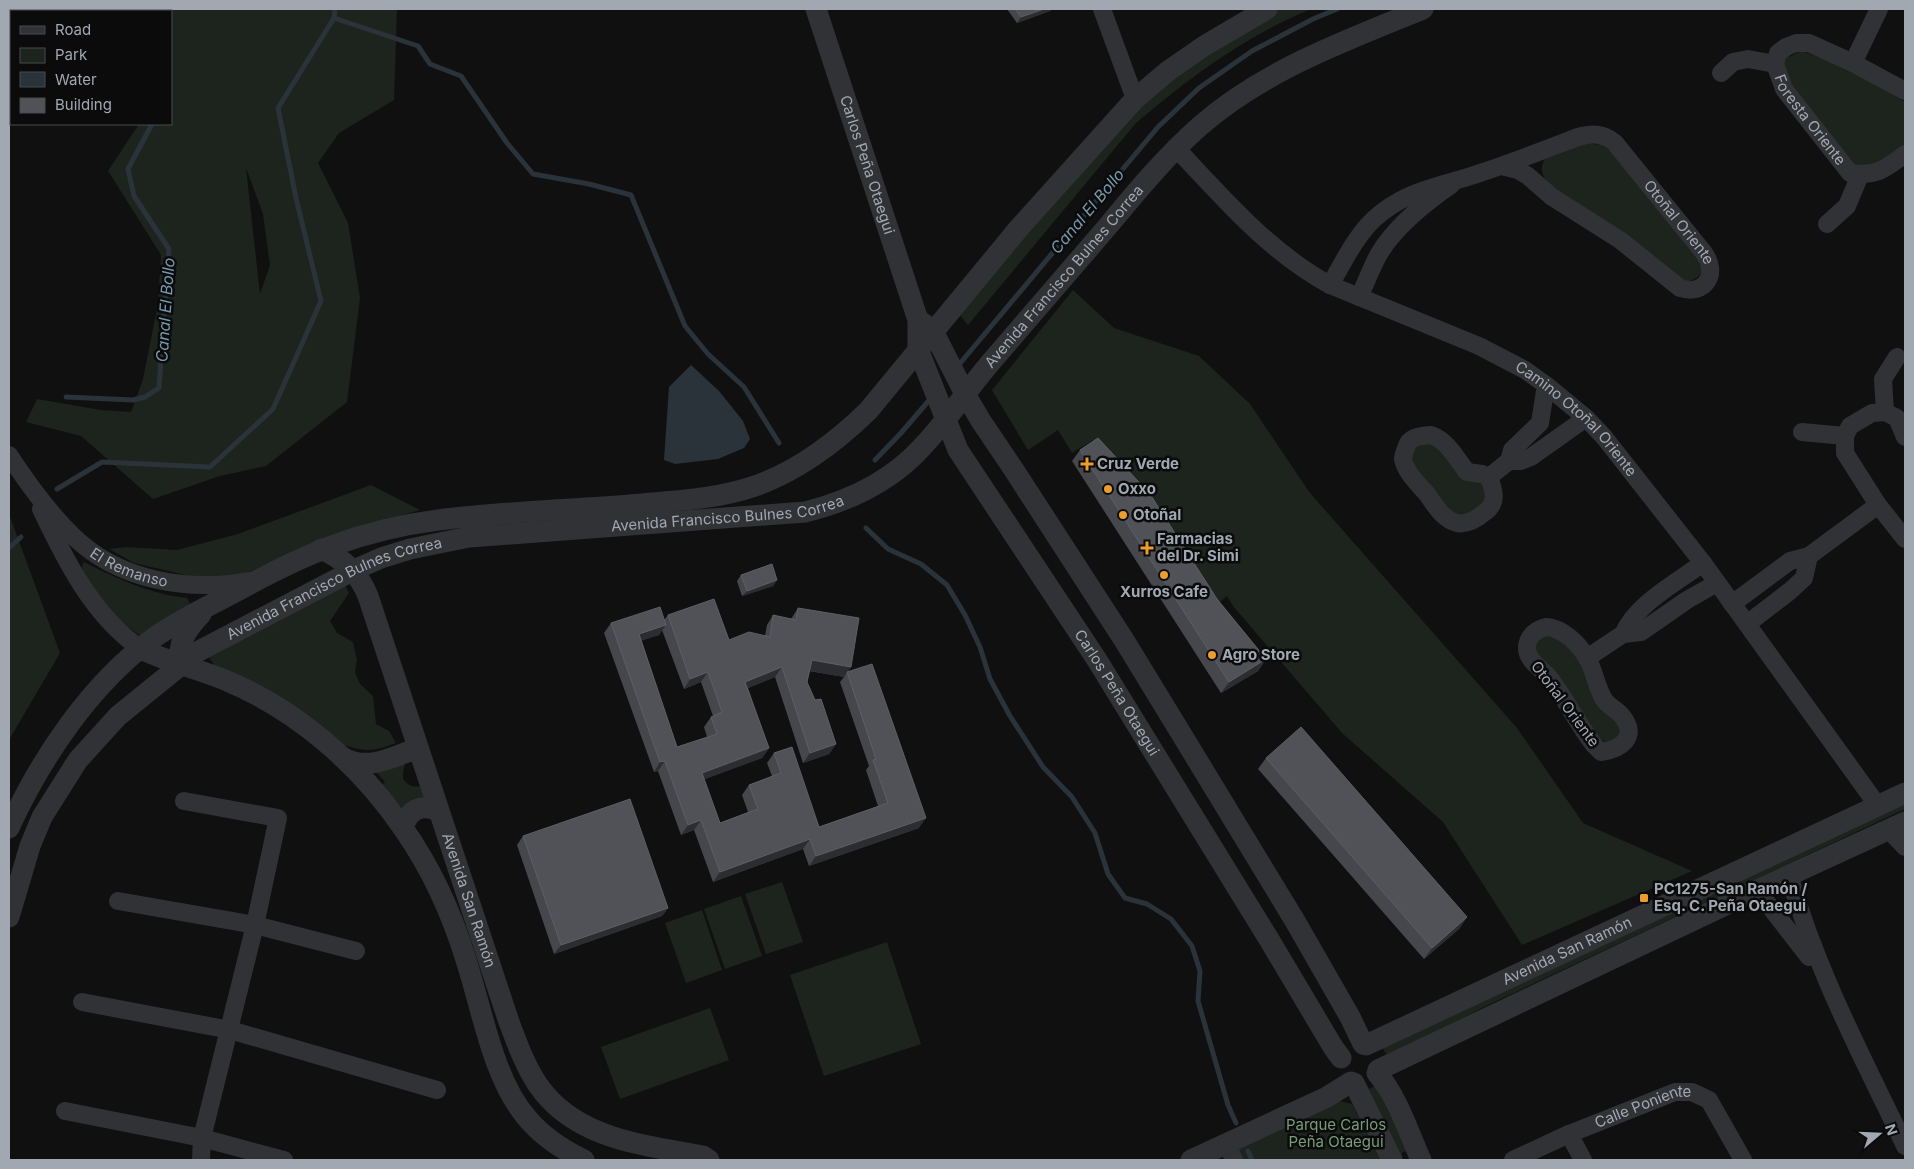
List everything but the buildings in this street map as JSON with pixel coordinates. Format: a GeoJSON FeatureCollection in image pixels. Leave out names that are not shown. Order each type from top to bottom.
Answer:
{"type":"FeatureCollection","features":[{"type":"Feature","properties":{"kind":"street","name":"Carlos Peña Otaegui"},"geometry":{"type":"LineString","coordinates":[[816,9],[931,333],[962,388],[1124,640],[1295,922],[1364,1045]]}},
{"type":"Feature","properties":{"kind":"street"},"geometry":{"type":"LineString","coordinates":[[1102,9],[1135,99]]}},
{"type":"Feature","properties":{"kind":"street"},"geometry":{"type":"LineString","coordinates":[[931,333],[1019,228],[1135,99],[1168,71],[1204,46],[1267,9]]}},
{"type":"Feature","properties":{"kind":"street","name":"Avenida Francisco Bulnes Correa"},"geometry":{"type":"LineString","coordinates":[[9,917],[30,846],[42,817],[78,760],[118,716],[181,664],[216,641],[354,570],[381,558],[410,549],[469,537],[805,512],[851,498],[888,477],[923,447],[942,411],[962,388],[1176,148],[1226,105],[1277,72],[1310,56],[1423,9]]}},
{"type":"Feature","properties":{"kind":"street"},"geometry":{"type":"LineString","coordinates":[[1853,63],[1879,9]]}},
{"type":"Feature","properties":{"kind":"street","name":"Foresta Oriente"},"geometry":{"type":"LineString","coordinates":[[1905,91],[1853,63],[1809,43],[1796,43],[1786,47],[1778,54],[1775,64],[1784,89],[1850,173],[1860,175],[1884,170],[1905,154]]}},
{"type":"Feature","properties":{"kind":"street"},"geometry":{"type":"LineString","coordinates":[[1721,73],[1733,62],[1748,60],[1775,64]]}},
{"type":"Feature","properties":{"kind":"street","name":"Otoñal Oriente"},"geometry":{"type":"LineString","coordinates":[[1330,285],[1363,230],[1375,218],[1404,197],[1429,187],[1455,181],[1501,166],[1589,134],[1598,134],[1611,140],[1707,257],[1711,269],[1708,280],[1704,285],[1696,289],[1680,288],[1620,240],[1541,188],[1522,173],[1501,166]]}},
{"type":"Feature","properties":{"kind":"street","name":"Camino Otoñal Oriente"},"geometry":{"type":"LineString","coordinates":[[1176,148],[1234,209],[1273,246],[1310,274],[1330,285],[1479,346],[1517,366],[1546,385],[1586,418],[1620,457],[1703,563],[1878,806]]}},
{"type":"Feature","properties":{"kind":"street"},"geometry":{"type":"LineString","coordinates":[[1541,188],[1534,172],[1535,163],[1542,151]]}},
{"type":"Feature","properties":{"kind":"street"},"geometry":{"type":"LineString","coordinates":[[1827,224],[1847,206],[1860,175]]}},
{"type":"Feature","properties":{"kind":"street","name":"Otoñal Oriente"},"geometry":{"type":"LineString","coordinates":[[1359,297],[1379,254],[1392,238],[1421,208],[1455,181]]}},
{"type":"Feature","properties":{"kind":"street","name":"Carlos Peña Otaegui"},"geometry":{"type":"LineString","coordinates":[[931,333],[921,357],[958,450],[1097,660],[1270,941],[1332,1047],[1341,1058]]}},
{"type":"Feature","properties":{"kind":"street","name":"Avenida Francisco Bulnes Correa"},"geometry":{"type":"LineString","coordinates":[[9,828],[38,770],[96,692],[155,637],[257,580],[321,549],[384,529],[438,520],[709,498],[757,485],[804,463],[848,431],[921,357]]}},
{"type":"Feature","properties":{"kind":"street"},"geometry":{"type":"LineString","coordinates":[[1885,412],[1883,379],[1897,357]]}},
{"type":"Feature","properties":{"kind":"street"},"geometry":{"type":"LineString","coordinates":[[1489,478],[1509,461],[1512,450],[1540,423],[1546,385]]}},
{"type":"Feature","properties":{"kind":"street"},"geometry":{"type":"LineString","coordinates":[[1905,437],[1897,418],[1885,412],[1872,413],[1865,417],[1850,426],[1844,436],[1845,453],[1878,505],[1905,539]]}},
{"type":"Feature","properties":{"kind":"street"},"geometry":{"type":"LineString","coordinates":[[1509,461],[1520,461],[1531,457],[1586,418]]}},
{"type":"Feature","properties":{"kind":"street"},"geometry":{"type":"LineString","coordinates":[[1802,432],[1844,436]]}},
{"type":"Feature","properties":{"kind":"street"},"geometry":{"type":"LineString","coordinates":[[1431,435],[1440,438],[1467,472],[1482,474],[1489,478],[1494,489],[1494,500],[1489,509],[1480,517],[1467,523],[1457,523],[1446,518],[1408,472],[1403,459],[1407,444],[1414,437],[1431,435]]}},
{"type":"Feature","properties":{"kind":"street","name":"El Remanso"},"geometry":{"type":"LineString","coordinates":[[9,455],[30,486],[74,537],[101,557],[131,572],[164,582],[195,586],[226,585],[257,580]]}},
{"type":"Feature","properties":{"kind":"street","name":"El Remanso"},"geometry":{"type":"LineString","coordinates":[[30,486],[60,549],[87,592],[107,620],[126,639],[141,649]]}},
{"type":"Feature","properties":{"kind":"street"},"geometry":{"type":"LineString","coordinates":[[1732,604],[1790,562],[1809,556],[1878,505]]}},
{"type":"Feature","properties":{"kind":"street","name":"Avenida San Ramón"},"geometry":{"type":"LineString","coordinates":[[321,549],[338,557],[354,570],[368,596],[509,1022],[522,1056],[539,1086],[565,1112],[597,1132],[633,1144],[702,1156],[711,1160]]}},
{"type":"Feature","properties":{"kind":"street"},"geometry":{"type":"LineString","coordinates":[[1747,624],[1804,578],[1809,556]]}},
{"type":"Feature","properties":{"kind":"street"},"geometry":{"type":"LineString","coordinates":[[1623,634],[1629,622],[1638,611],[1703,563]]}},
{"type":"Feature","properties":{"kind":"street"},"geometry":{"type":"LineString","coordinates":[[1587,658],[1623,634],[1641,632],[1717,582]]}},
{"type":"Feature","properties":{"kind":"street"},"geometry":{"type":"LineString","coordinates":[[181,664],[179,656],[181,642],[188,628],[208,606]]}},
{"type":"Feature","properties":{"kind":"street","name":"Otoñal Oriente"},"geometry":{"type":"LineString","coordinates":[[1555,627],[1569,636],[1587,658],[1594,678],[1606,701],[1621,714],[1628,727],[1628,736],[1619,747],[1612,750],[1601,752],[1594,745],[1547,675],[1531,660],[1527,648],[1530,638],[1536,629],[1555,627]]}},
{"type":"Feature","properties":{"kind":"street"},"geometry":{"type":"LineString","coordinates":[[1097,660],[1105,660],[1118,654],[1124,640]]}},
{"type":"Feature","properties":{"kind":"street","name":"Avenida San Ramón"},"geometry":{"type":"LineString","coordinates":[[141,649],[160,658],[224,680],[268,701],[315,734],[342,757],[372,789],[403,828],[434,880],[451,916],[495,1056],[514,1101],[540,1132],[556,1144],[584,1160]]}},
{"type":"Feature","properties":{"kind":"street"},"geometry":{"type":"LineString","coordinates":[[1116,691],[1118,681],[1124,673],[1133,670],[1143,672]]}},
{"type":"Feature","properties":{"kind":"street"},"geometry":{"type":"LineString","coordinates":[[96,692],[103,694],[114,702],[118,716]]}},
{"type":"Feature","properties":{"kind":"street"},"geometry":{"type":"LineString","coordinates":[[342,757],[350,762],[366,764],[418,748]]}},
{"type":"Feature","properties":{"kind":"street","name":"Avenida San Ramón"},"geometry":{"type":"LineString","coordinates":[[1364,1045],[1905,793]]}},
{"type":"Feature","properties":{"kind":"street"},"geometry":{"type":"LineString","coordinates":[[184,801],[278,818],[255,926],[202,1138],[201,1160]]}},
{"type":"Feature","properties":{"kind":"street"},"geometry":{"type":"LineString","coordinates":[[403,828],[406,819],[412,811],[420,807],[430,807],[438,811]]}},
{"type":"Feature","properties":{"kind":"street"},"geometry":{"type":"LineString","coordinates":[[1897,826],[1905,847]]}},
{"type":"Feature","properties":{"kind":"street","name":"Avenida San Ramón"},"geometry":{"type":"LineString","coordinates":[[1377,1072],[1757,890],[1897,826]]}},
{"type":"Feature","properties":{"kind":"street"},"geometry":{"type":"LineString","coordinates":[[1789,875],[1800,912],[1826,982],[1905,1146]]}},
{"type":"Feature","properties":{"kind":"street"},"geometry":{"type":"LineString","coordinates":[[1757,890],[1799,942],[1826,982]]}},
{"type":"Feature","properties":{"kind":"street"},"geometry":{"type":"LineString","coordinates":[[118,901],[255,926],[356,951]]}},
{"type":"Feature","properties":{"kind":"street"},"geometry":{"type":"LineString","coordinates":[[82,1002],[230,1030],[437,1090]]}},
{"type":"Feature","properties":{"kind":"street"},"geometry":{"type":"LineString","coordinates":[[1191,1160],[1230,1152],[1352,1082],[1361,1084],[1368,1081],[1377,1072],[1379,1062],[1377,1055],[1372,1049],[1364,1045],[1355,1044],[1347,1048],[1341,1058],[1341,1072],[1352,1082],[1392,1160]]}},
{"type":"Feature","properties":{"kind":"street"},"geometry":{"type":"LineString","coordinates":[[1377,1072],[1395,1101],[1421,1160]]}},
{"type":"Feature","properties":{"kind":"street","name":"Calle Poniente"},"geometry":{"type":"LineString","coordinates":[[1513,1160],[1569,1134],[1675,1092],[1692,1092],[1709,1100],[1742,1160]]}},
{"type":"Feature","properties":{"kind":"street"},"geometry":{"type":"LineString","coordinates":[[65,1111],[202,1138],[284,1160]]}},
{"type":"Feature","properties":{"kind":"street"},"geometry":{"type":"LineString","coordinates":[[1569,1134],[1583,1160]]}},
{"type":"Feature","properties":{"kind":"street"},"geometry":{"type":"LineString","coordinates":[[1404,1160],[1414,1156],[1421,1160]]}},
{"type":"Feature","properties":{"kind":"green space"},"geometry":{"type":"Polygon","coordinates":[[[146,9],[397,9],[394,100],[339,133],[318,163],[348,223],[360,298],[347,402],[266,466],[220,476],[153,499],[81,436],[26,422],[37,399],[101,410],[131,412],[143,379],[158,304],[161,255],[108,171],[138,125],[172,125],[172,10],[146,9]],[[246,168],[260,294],[270,265],[263,214],[246,168]]]}},
{"type":"Feature","properties":{"kind":"green space"},"geometry":{"type":"Polygon","coordinates":[[[1277,9],[1311,9],[1263,32],[1219,59],[1136,123],[968,325],[959,314],[1143,96],[1277,9]]]}},
{"type":"Feature","properties":{"kind":"green space"},"geometry":{"type":"Polygon","coordinates":[[[1802,51],[1853,70],[1905,102],[1905,151],[1875,171],[1851,169],[1782,75],[1781,60],[1802,51]]]}},
{"type":"Feature","properties":{"kind":"green space"},"geometry":{"type":"Polygon","coordinates":[[[1586,143],[1601,145],[1611,151],[1702,263],[1704,267],[1696,278],[1684,282],[1560,194],[1548,183],[1542,170],[1542,164],[1545,159],[1586,143]]]}},
{"type":"Feature","properties":{"kind":"green space"},"geometry":{"type":"Polygon","coordinates":[[[1073,290],[1114,328],[1199,356],[1250,404],[1310,493],[1517,728],[1583,823],[1692,871],[1522,945],[1443,822],[1342,733],[1233,606],[1227,596],[1212,608],[1145,498],[1093,440],[1072,453],[1058,430],[1028,450],[992,390],[1073,290]]]}},
{"type":"Feature","properties":{"kind":"green space"},"geometry":{"type":"Polygon","coordinates":[[[1422,440],[1436,443],[1485,481],[1488,500],[1465,517],[1451,516],[1412,469],[1410,446],[1422,440]]]}},
{"type":"Feature","properties":{"kind":"green space"},"geometry":{"type":"Polygon","coordinates":[[[371,485],[420,510],[341,533],[295,550],[241,576],[211,581],[134,563],[109,549],[126,547],[177,550],[238,534],[371,485]]]}},
{"type":"Feature","properties":{"kind":"green space"},"geometry":{"type":"Polygon","coordinates":[[[9,514],[60,653],[9,740],[9,514]]]}},
{"type":"Feature","properties":{"kind":"green space"},"geometry":{"type":"Polygon","coordinates":[[[84,562],[122,580],[147,589],[187,598],[190,604],[142,637],[114,615],[97,596],[85,576],[82,566],[84,562]]]}},
{"type":"Feature","properties":{"kind":"green space"},"geometry":{"type":"Polygon","coordinates":[[[343,581],[349,593],[330,621],[337,633],[353,642],[357,660],[355,672],[360,684],[373,696],[376,724],[389,731],[396,743],[381,748],[362,750],[341,744],[214,665],[209,657],[343,581]]]}},
{"type":"Feature","properties":{"kind":"green space"},"geometry":{"type":"Polygon","coordinates":[[[1549,632],[1578,654],[1622,731],[1616,739],[1606,742],[1596,737],[1591,725],[1550,667],[1538,658],[1532,647],[1538,636],[1549,632]]]}},
{"type":"Feature","properties":{"kind":"green space"},"geometry":{"type":"Polygon","coordinates":[[[406,761],[403,779],[412,786],[424,785],[429,800],[403,809],[381,786],[385,782],[376,772],[406,761]]]}},
{"type":"Feature","properties":{"kind":"green space"},"geometry":{"type":"Polygon","coordinates":[[[1905,801],[1905,809],[1488,1005],[1392,1055],[1387,1055],[1383,1049],[1385,1044],[1905,801]]]}},
{"type":"Feature","properties":{"kind":"green space"},"geometry":{"type":"Polygon","coordinates":[[[782,882],[803,942],[766,954],[745,894],[782,882]]]}},
{"type":"Feature","properties":{"kind":"green space"},"geometry":{"type":"Polygon","coordinates":[[[741,896],[762,956],[725,969],[704,909],[741,896]]]}},
{"type":"Feature","properties":{"kind":"green space"},"geometry":{"type":"Polygon","coordinates":[[[702,910],[722,970],[686,983],[665,923],[702,910]]]}},
{"type":"Feature","properties":{"kind":"green space"},"geometry":{"type":"Polygon","coordinates":[[[887,942],[921,1044],[824,1076],[790,975],[887,942]]]}},
{"type":"Feature","properties":{"kind":"green space"},"geometry":{"type":"Polygon","coordinates":[[[710,1008],[729,1060],[620,1099],[601,1047],[710,1008]]]}},
{"type":"Feature","properties":{"kind":"green space"},"geometry":{"type":"Polygon","coordinates":[[[1375,1086],[1410,1150],[1403,1152],[1399,1157],[1369,1089],[1375,1086]]]}},
{"type":"Feature","properties":{"kind":"green space","name":"Parque Carlos Peña Otaegui"},"geometry":{"type":"Polygon","coordinates":[[[1340,1101],[1352,1104],[1380,1160],[1241,1160],[1236,1149],[1340,1101]]]}},
{"type":"Feature","properties":{"kind":"water"},"geometry":{"type":"Polygon","coordinates":[[[691,365],[719,391],[743,421],[750,439],[744,448],[718,459],[675,464],[664,460],[669,387],[691,365]]]}},
{"type":"Feature","properties":{"kind":"waterway"},"geometry":{"type":"LineString","coordinates":[[57,489],[102,462],[210,467],[273,409],[321,301],[296,198],[278,108],[334,18],[335,9]]}},
{"type":"Feature","properties":{"kind":"waterway","name":"Canal El Bollo"},"geometry":{"type":"LineString","coordinates":[[957,367],[1158,127],[1199,88],[1252,51],[1313,19],[1337,9]]}},
{"type":"Feature","properties":{"kind":"waterway"},"geometry":{"type":"LineString","coordinates":[[334,18],[418,46],[430,64],[461,76],[507,143],[533,174],[589,184],[631,195],[685,326],[708,354],[744,387],[779,443]]}},
{"type":"Feature","properties":{"kind":"waterway","name":"Canal El Bollo"},"geometry":{"type":"LineString","coordinates":[[66,397],[133,400],[145,397],[159,388],[169,249],[134,196],[128,169],[151,125]]}},
{"type":"Feature","properties":{"kind":"waterway","name":"Canal El Bollo"},"geometry":{"type":"LineString","coordinates":[[875,460],[931,398]]}},
{"type":"Feature","properties":{"kind":"waterway"},"geometry":{"type":"LineString","coordinates":[[866,528],[888,549],[921,564],[947,585],[965,615],[980,647],[990,679],[1010,716],[1043,767],[1072,797],[1095,833],[1108,874],[1125,898],[1147,904],[1171,919],[1192,946],[1200,971],[1198,1001],[1228,1105],[1236,1123]]}},
{"type":"Feature","properties":{"kind":"waterway"},"geometry":{"type":"LineString","coordinates":[[9,548],[21,537]]}},
{"type":"Feature","properties":{"kind":"waterway"},"geometry":{"type":"LineString","coordinates":[[1248,1151],[1252,1160]]}},
{"type":"Feature","properties":{"kind":"place","name":"Cruz Verde"},"geometry":{"type":"Point","coordinates":[1087,464]}},
{"type":"Feature","properties":{"kind":"place","name":"Oxxo"},"geometry":{"type":"Point","coordinates":[1108,489]}},
{"type":"Feature","properties":{"kind":"place","name":"Otoñal"},"geometry":{"type":"Point","coordinates":[1123,515]}},
{"type":"Feature","properties":{"kind":"place","name":"Farmacias del Dr. Simi"},"geometry":{"type":"Point","coordinates":[1147,548]}},
{"type":"Feature","properties":{"kind":"place","name":"Xurros Cafe"},"geometry":{"type":"Point","coordinates":[1164,575]}},
{"type":"Feature","properties":{"kind":"place","name":"Agro Store"},"geometry":{"type":"Point","coordinates":[1212,655]}},
{"type":"Feature","properties":{"kind":"place","name":"PC1275-San Ramón / Esq. C. Peña Otaegui"},"geometry":{"type":"Point","coordinates":[1644,898]}}]}
